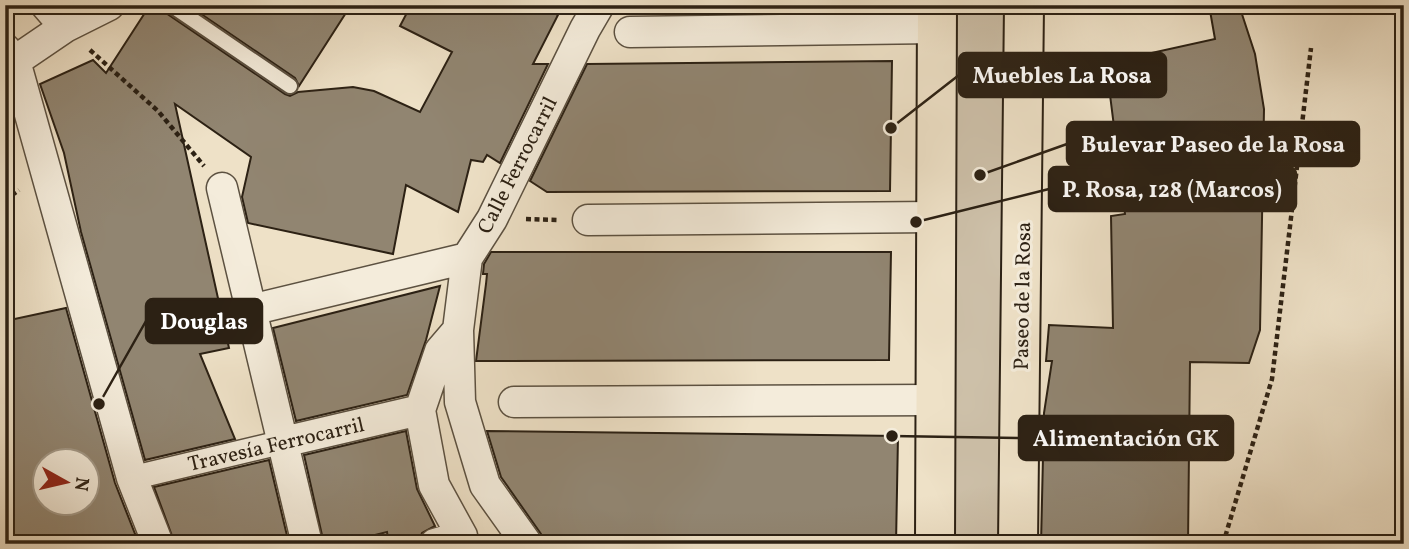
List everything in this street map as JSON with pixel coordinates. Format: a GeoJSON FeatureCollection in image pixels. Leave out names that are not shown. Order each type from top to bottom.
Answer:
{"type":"FeatureCollection","features":[{"type":"Feature","properties":{"kind":"main road","name":"Paseo de la Rosa"},"geometry":{"type":"LineString","coordinates":[[1018,544],[1024,5]]}},
{"type":"Feature","properties":{"kind":"main road"},"geometry":{"type":"LineString","coordinates":[[935,544],[934,216],[937,17]]}},
{"type":"Feature","properties":{"kind":"street"},"geometry":{"type":"LineString","coordinates":[[109,5],[56,16],[10,55],[132,478],[158,544]]}},
{"type":"Feature","properties":{"kind":"street","name":"Calle Ferrocarril"},"geometry":{"type":"LineString","coordinates":[[527,544],[485,485],[460,402],[458,330],[467,258],[492,219],[598,6]]}},
{"type":"Feature","properties":{"kind":"street"},"geometry":{"type":"LineString","coordinates":[[630,32],[937,17]]}},
{"type":"Feature","properties":{"kind":"street"},"geometry":{"type":"LineString","coordinates":[[222,188],[307,544]]}},
{"type":"Feature","properties":{"kind":"street"},"geometry":{"type":"LineString","coordinates":[[588,220],[934,216]]}},
{"type":"Feature","properties":{"kind":"street"},"geometry":{"type":"LineString","coordinates":[[251,310],[467,258]]}},
{"type":"Feature","properties":{"kind":"street","name":"Calle Ferrocarril"},"geometry":{"type":"LineString","coordinates":[[448,540],[434,485],[420,410],[440,351],[458,330]]}},
{"type":"Feature","properties":{"kind":"street"},"geometry":{"type":"LineString","coordinates":[[514,402],[934,400]]}},
{"type":"Feature","properties":{"kind":"street","name":"Travesía Ferrocarril"},"geometry":{"type":"LineString","coordinates":[[132,478],[420,410]]}},
{"type":"Feature","properties":{"kind":"lane"},"geometry":{"type":"LineString","coordinates":[[171,5],[290,86]]}},
{"type":"Feature","properties":{"kind":"path"},"geometry":{"type":"LineString","coordinates":[[56,16],[158,111],[222,188]]}},
{"type":"Feature","properties":{"kind":"path"},"geometry":{"type":"LineString","coordinates":[[1223,544],[1272,379],[1311,48]]}},
{"type":"Feature","properties":{"kind":"path"},"geometry":{"type":"LineString","coordinates":[[492,219],[588,220]]}},
{"type":"Feature","properties":{"kind":"shaded area"},"geometry":{"type":"Polygon","coordinates":[[[948,5],[1013,5],[1010,544],[948,544],[948,5]]]}},
{"type":"Feature","properties":{"kind":"building"},"geometry":{"type":"Polygon","coordinates":[[[150,5],[161,5],[166,13],[290,96],[298,92],[353,87],[374,91],[420,112],[452,52],[400,26],[411,5],[539,5],[558,15],[533,64],[548,64],[500,163],[487,155],[483,162],[471,160],[458,212],[406,185],[393,254],[248,223],[242,197],[251,157],[175,104],[229,348],[200,354],[235,439],[145,460],[81,232],[64,153],[40,84],[93,60],[106,73],[150,5]]]}},
{"type":"Feature","properties":{"kind":"building"},"geometry":{"type":"Polygon","coordinates":[[[188,5],[351,5],[299,86],[295,78],[188,5]]]}},
{"type":"Feature","properties":{"kind":"building"},"geometry":{"type":"Polygon","coordinates":[[[1209,5],[1239,5],[1255,54],[1264,109],[1260,330],[1249,363],[1190,362],[1188,544],[1041,544],[1044,413],[1052,361],[1046,361],[1049,325],[1113,328],[1111,216],[1125,214],[1106,63],[1215,39],[1209,5]]]}},
{"type":"Feature","properties":{"kind":"building"},"geometry":{"type":"Polygon","coordinates":[[[892,61],[890,191],[547,192],[530,181],[587,64],[892,61]]]}},
{"type":"Feature","properties":{"kind":"building"},"geometry":{"type":"Polygon","coordinates":[[[491,252],[891,252],[889,360],[476,361],[487,274],[483,274],[484,264],[491,252]]]}},
{"type":"Feature","properties":{"kind":"building"},"geometry":{"type":"Polygon","coordinates":[[[440,286],[426,340],[407,395],[296,421],[273,328],[440,286]]]}},
{"type":"Feature","properties":{"kind":"building"},"geometry":{"type":"Polygon","coordinates":[[[66,308],[115,483],[139,544],[5,544],[5,321],[66,308]]]}},
{"type":"Feature","properties":{"kind":"building"},"geometry":{"type":"Polygon","coordinates":[[[406,431],[417,489],[435,526],[422,533],[418,544],[389,544],[387,532],[339,544],[324,544],[304,455],[406,431]]]}},
{"type":"Feature","properties":{"kind":"building"},"geometry":{"type":"Polygon","coordinates":[[[487,431],[898,436],[896,544],[544,542],[501,477],[487,431]]]}},
{"type":"Feature","properties":{"kind":"building"},"geometry":{"type":"Polygon","coordinates":[[[269,460],[289,544],[175,544],[154,487],[269,460]]]}},
{"type":"Feature","properties":{"kind":"place","name":"Muebles La Rosa"},"geometry":{"type":"Point","coordinates":[891,128]}},
{"type":"Feature","properties":{"kind":"place","name":"Bulevar Paseo de la Rosa"},"geometry":{"type":"Point","coordinates":[980,175]}},
{"type":"Feature","properties":{"kind":"place","name":"P. Rosa, 128 (Marcos)"},"geometry":{"type":"Point","coordinates":[916,222]}},
{"type":"Feature","properties":{"kind":"place","name":"Douglas"},"geometry":{"type":"Point","coordinates":[99,404]}},
{"type":"Feature","properties":{"kind":"place","name":"Alimentación GK"},"geometry":{"type":"Point","coordinates":[892,436]}}]}
